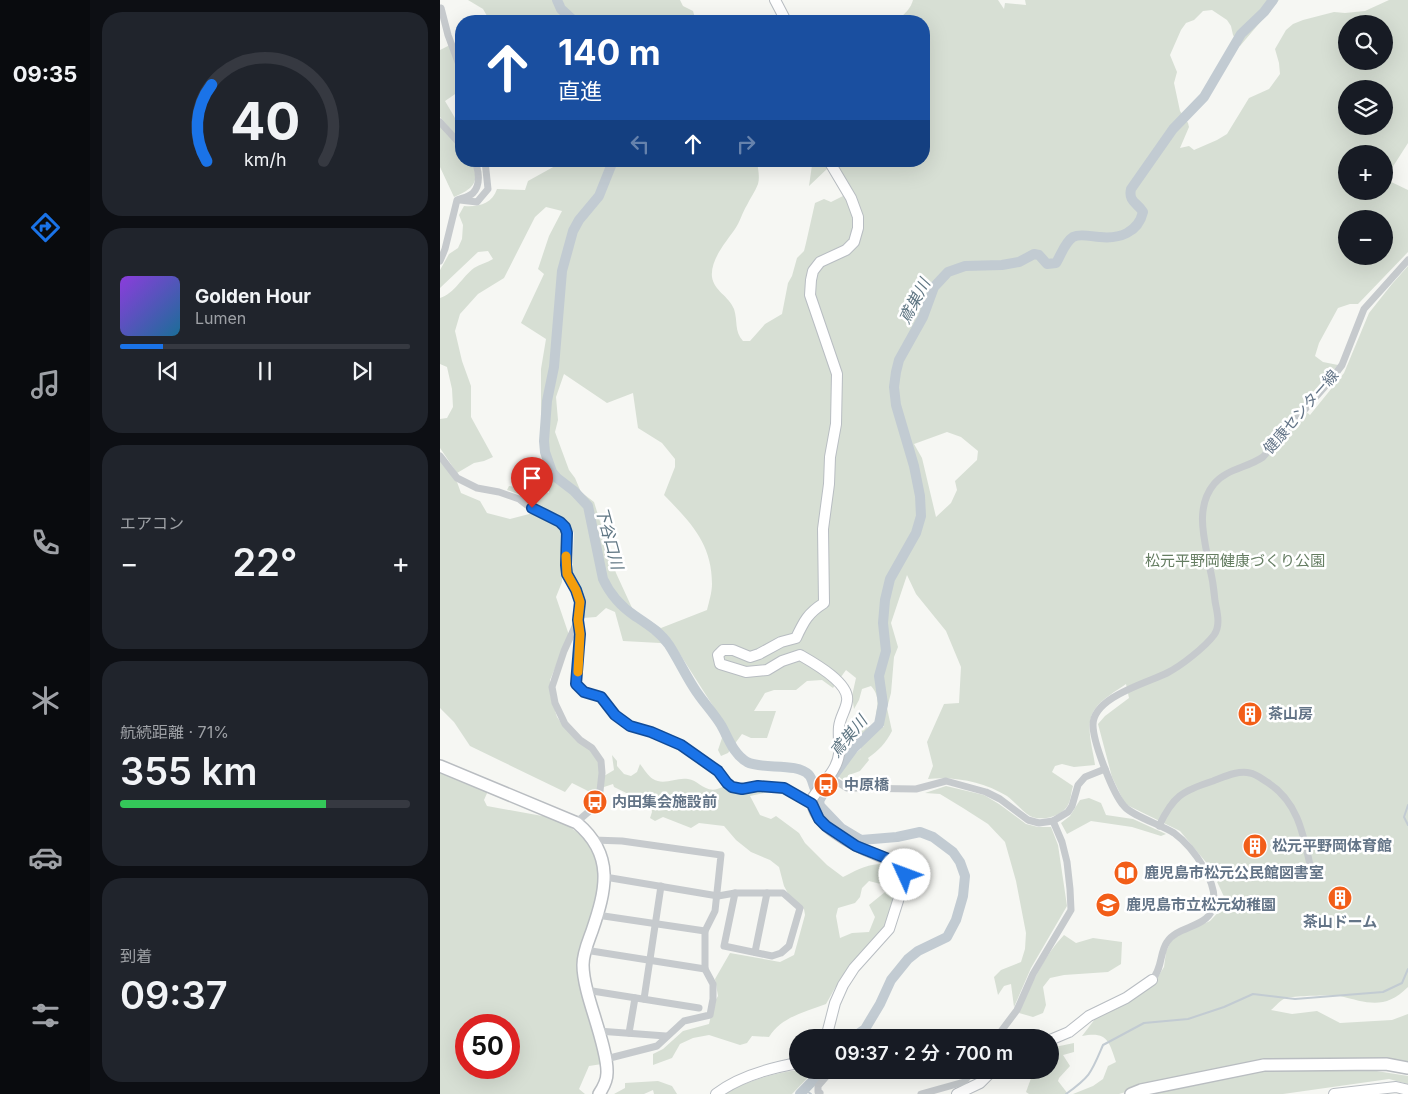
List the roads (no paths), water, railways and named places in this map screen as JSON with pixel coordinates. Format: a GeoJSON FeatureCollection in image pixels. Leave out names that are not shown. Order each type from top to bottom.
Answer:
{"type":"FeatureCollection","features":[{"type":"Feature","properties":{"kind":"main road"},"geometry":{"type":"LineString","coordinates":[[775,0],[783,15]]}},
{"type":"Feature","properties":{"kind":"main road"},"geometry":{"type":"LineString","coordinates":[[828,1029],[835,1002],[842,985],[854,968],[889,929],[905,875],[903,868],[896,862],[856,846],[826,826],[819,819],[812,802],[818,788],[832,778],[839,755],[839,726],[847,701],[846,690],[816,665],[800,655],[782,661],[767,670],[746,672],[720,664],[718,655],[723,650],[733,650],[750,657],[780,642],[796,638],[803,622],[812,610],[824,603],[823,529],[829,484],[830,457],[836,424],[838,374],[810,295],[811,280],[813,271],[820,262],[846,250],[854,242],[858,228],[858,217],[851,198],[833,167]]}},
{"type":"Feature","properties":{"kind":"main road"},"geometry":{"type":"LineString","coordinates":[[440,766],[577,823],[593,840],[600,851],[605,877],[597,915],[585,950],[583,963],[586,990],[606,1059],[607,1073],[604,1086],[599,1094]]}},
{"type":"Feature","properties":{"kind":"main road","name":"健康センター線"},"geometry":{"type":"LineString","coordinates":[[1059,1036],[1069,1032],[1089,1016],[1126,998],[1152,980]]}},
{"type":"Feature","properties":{"kind":"main road"},"geometry":{"type":"LineString","coordinates":[[1130,1094],[1264,1065],[1386,1064],[1408,1068]]}},
{"type":"Feature","properties":{"kind":"main road"},"geometry":{"type":"LineString","coordinates":[[716,1094],[728,1085],[789,1065]]}},
{"type":"Feature","properties":{"kind":"main road"},"geometry":{"type":"LineString","coordinates":[[957,1094],[980,1083],[984,1079]]}},
{"type":"Feature","properties":{"kind":"main road"},"geometry":{"type":"LineString","coordinates":[[1334,1094],[1396,1087],[1408,1090]]}},
{"type":"Feature","properties":{"kind":"street"},"geometry":{"type":"LineString","coordinates":[[441,8],[455,53]]}},
{"type":"Feature","properties":{"kind":"street"},"geometry":{"type":"LineString","coordinates":[[440,122],[455,138]]}},
{"type":"Feature","properties":{"kind":"street"},"geometry":{"type":"LineString","coordinates":[[440,261],[445,249],[454,208],[458,200],[473,193],[477,185],[477,167]]}},
{"type":"Feature","properties":{"kind":"street"},"geometry":{"type":"LineString","coordinates":[[458,200],[477,202],[488,189],[486,167]]}},
{"type":"Feature","properties":{"kind":"street","name":"健康センター線"},"geometry":{"type":"LineString","coordinates":[[1152,980],[1161,966],[1164,948],[1173,934],[1208,918],[1212,912],[1215,897],[1213,888],[1203,868],[1192,852],[1172,832],[1124,806],[1105,770],[1093,726],[1096,714],[1114,698],[1178,666],[1209,640],[1216,630],[1218,618],[1202,527],[1204,504],[1210,490],[1222,476],[1254,463],[1263,457],[1329,382],[1346,358],[1364,308],[1408,260]]}},
{"type":"Feature","properties":{"kind":"street"},"geometry":{"type":"LineString","coordinates":[[440,456],[457,478],[467,484],[519,499],[560,522],[565,527],[567,533],[567,574],[580,602],[578,620],[580,634],[576,684],[584,692],[601,697],[615,715],[630,726],[651,732],[681,745],[718,771],[732,787],[742,789],[758,786],[784,788],[812,802]]}},
{"type":"Feature","properties":{"kind":"street"},"geometry":{"type":"LineString","coordinates":[[577,823],[600,800],[601,762],[592,748],[580,740],[565,724],[555,703],[552,686],[564,651],[578,620]]}},
{"type":"Feature","properties":{"kind":"street"},"geometry":{"type":"LineString","coordinates":[[832,778],[847,788],[916,789],[946,780],[993,796],[1033,822],[1053,821],[1068,812],[1072,806],[1078,785],[1084,777],[1105,770]]}},
{"type":"Feature","properties":{"kind":"street"},"geometry":{"type":"LineString","coordinates":[[1159,826],[1170,805],[1188,789],[1238,773],[1250,773],[1275,787],[1295,811],[1301,826],[1310,865]]}},
{"type":"Feature","properties":{"kind":"street"},"geometry":{"type":"LineString","coordinates":[[1003,1029],[1017,1010],[1033,974],[1071,910],[1067,862],[1062,842],[1053,821]]}},
{"type":"Feature","properties":{"kind":"street"},"geometry":{"type":"LineString","coordinates":[[593,840],[622,841],[722,855],[715,911],[705,931],[705,969],[713,984],[710,1015],[684,1020],[657,1046],[606,1059]]}},
{"type":"Feature","properties":{"kind":"street"},"geometry":{"type":"LineString","coordinates":[[605,877],[718,896],[735,893],[783,893],[800,908],[789,946],[781,953],[772,956],[724,946],[735,893]]}},
{"type":"Feature","properties":{"kind":"street"},"geometry":{"type":"LineString","coordinates":[[644,999],[660,886]]}},
{"type":"Feature","properties":{"kind":"street"},"geometry":{"type":"LineString","coordinates":[[755,952],[767,893]]}},
{"type":"Feature","properties":{"kind":"street"},"geometry":{"type":"LineString","coordinates":[[597,915],[705,931]]}},
{"type":"Feature","properties":{"kind":"street"},"geometry":{"type":"LineString","coordinates":[[585,950],[705,969]]}},
{"type":"Feature","properties":{"kind":"street"},"geometry":{"type":"LineString","coordinates":[[586,990],[699,1008]]}},
{"type":"Feature","properties":{"kind":"street"},"geometry":{"type":"LineString","coordinates":[[629,1033],[635,998]]}},
{"type":"Feature","properties":{"kind":"street"},"geometry":{"type":"LineString","coordinates":[[598,1031],[666,1036]]}},
{"type":"Feature","properties":{"kind":"street"},"geometry":{"type":"LineString","coordinates":[[819,1094],[818,1086],[824,1079]]}},
{"type":"Feature","properties":{"kind":"street"},"geometry":{"type":"LineString","coordinates":[[921,1094],[964,1082],[966,1079]]}},
{"type":"Feature","properties":{"kind":"street"},"geometry":{"type":"LineString","coordinates":[[979,1079],[980,1083]]}},
{"type":"Feature","properties":{"kind":"waterway","name":"下谷口川"},"geometry":{"type":"LineString","coordinates":[[557,0],[561,9],[568,15]]}},
{"type":"Feature","properties":{"kind":"waterway","name":"鳶巣川"},"geometry":{"type":"LineString","coordinates":[[865,1029],[880,1004],[891,980],[908,959],[918,951],[947,937],[956,920],[963,896],[965,876],[960,862],[953,852],[933,837],[920,832],[897,837],[861,840],[841,828],[820,806],[819,801],[831,779],[853,749],[879,724],[883,704],[879,676],[886,651],[883,623],[885,600],[890,579],[916,533],[921,516],[920,496],[914,466],[896,405],[894,387],[899,360],[923,317],[934,287],[948,272],[965,266],[1002,265],[1019,262],[1034,254],[1039,255],[1047,264],[1056,263],[1065,245],[1073,237],[1083,235],[1114,237],[1121,236],[1132,230],[1137,225],[1143,212],[1132,200],[1131,189],[1173,129],[1204,97],[1241,34],[1264,12],[1273,0]]}},
{"type":"Feature","properties":{"kind":"waterway","name":"下谷口川"},"geometry":{"type":"LineString","coordinates":[[611,167],[599,196],[579,220],[573,231],[562,271],[554,367],[547,401],[545,452],[552,472],[588,506],[603,579],[609,590],[625,608],[662,636],[697,693],[721,725],[738,755],[747,762],[761,766],[788,767],[804,771],[810,776],[815,789]]}},
{"type":"Feature","properties":{"kind":"waterway"},"geometry":{"type":"LineString","coordinates":[[1408,805],[1404,817],[1408,825]]}},
{"type":"Feature","properties":{"kind":"waterway"},"geometry":{"type":"LineString","coordinates":[[1066,1094],[1086,1078],[1096,1062],[1103,1045],[1144,1023],[1188,1019],[1224,1007],[1253,994],[1295,999],[1383,992],[1402,983],[1408,969]]}},
{"type":"Feature","properties":{"kind":"waterway","name":"下谷口川"},"geometry":{"type":"LineString","coordinates":[[800,1094],[814,1079]]}},
{"type":"Feature","properties":{"kind":"waterway","name":"下谷口川"},"geometry":{"type":"LineString","coordinates":[[804,1089],[811,1094]]}},
{"type":"Feature","properties":{"kind":"place","name":"茶山房"},"geometry":{"type":"Point","coordinates":[1250,714]}},
{"type":"Feature","properties":{"kind":"place","name":"中原橋"},"geometry":{"type":"Point","coordinates":[826,785]}},
{"type":"Feature","properties":{"kind":"place","name":"内田集会施設前"},"geometry":{"type":"Point","coordinates":[595,802]}},
{"type":"Feature","properties":{"kind":"place","name":"松元平野岡体育館"},"geometry":{"type":"Point","coordinates":[1255,846]}},
{"type":"Feature","properties":{"kind":"place","name":"鹿児島市松元公民館図書室"},"geometry":{"type":"Point","coordinates":[1126,873]}},
{"type":"Feature","properties":{"kind":"place","name":"茶山ドーム"},"geometry":{"type":"Point","coordinates":[1340,898]}},
{"type":"Feature","properties":{"kind":"place","name":"鹿児島市立松元幼稚園"},"geometry":{"type":"Point","coordinates":[1108,905]}},
{"type":"Feature","properties":{"kind":"park label","name":"松元平野岡健康づくり公園"},"geometry":{"type":"Point","coordinates":[1235,561]}}]}
